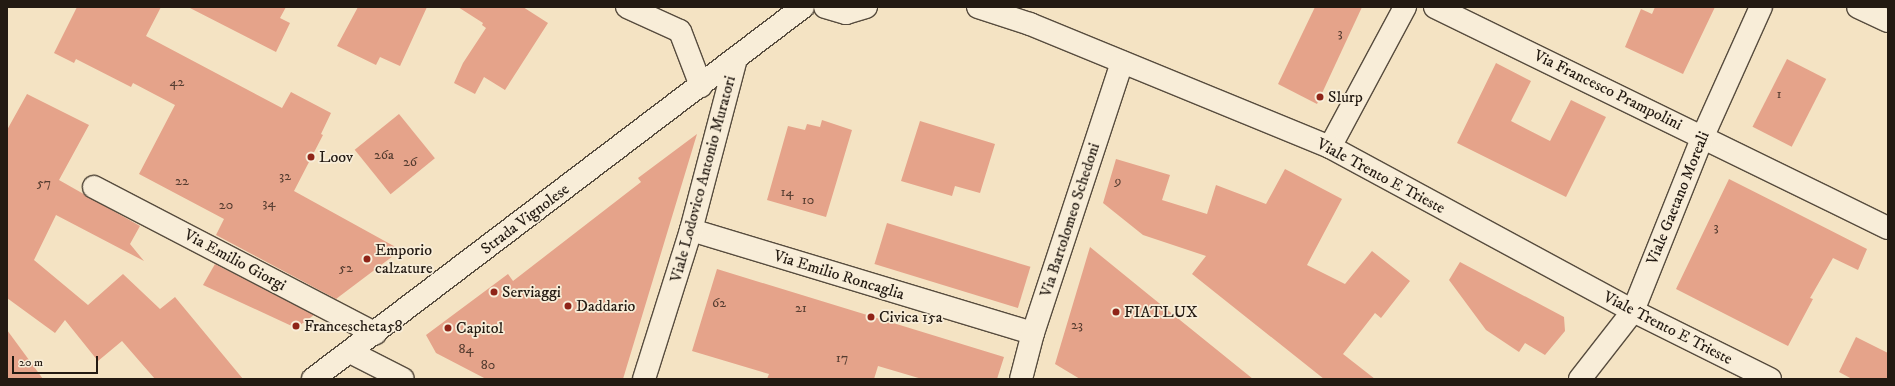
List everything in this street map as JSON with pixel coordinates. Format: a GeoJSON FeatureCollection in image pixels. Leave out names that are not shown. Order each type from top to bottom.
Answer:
{"type":"FeatureCollection","features":[{"type":"Feature","properties":{"kind":"street"},"geometry":{"type":"LineString","coordinates":[[627,7],[680,31],[701,86]]}},
{"type":"Feature","properties":{"kind":"street","name":"Viale Lodovico Antonio Muratori"},"geometry":{"type":"LineString","coordinates":[[644,379],[691,230],[736,59],[803,7]]}},
{"type":"Feature","properties":{"kind":"street"},"geometry":{"type":"LineString","coordinates":[[825,7],[846,13],[866,7]]}},
{"type":"Feature","properties":{"kind":"street","name":"Viale Trento E Trieste"},"geometry":{"type":"LineString","coordinates":[[978,7],[1030,24],[1330,147],[1633,311],[1770,379]]}},
{"type":"Feature","properties":{"kind":"street"},"geometry":{"type":"LineString","coordinates":[[1330,147],[1404,7]]}},
{"type":"Feature","properties":{"kind":"street","name":"Via Francesco Prampolini"},"geometry":{"type":"LineString","coordinates":[[1435,7],[1703,136],[1888,228]]}},
{"type":"Feature","properties":{"kind":"street","name":"Viale Gaetano Moreali"},"geometry":{"type":"LineString","coordinates":[[1580,379],[1633,311],[1703,136],[1761,7]]}},
{"type":"Feature","properties":{"kind":"street"},"geometry":{"type":"LineString","coordinates":[[1858,7],[1888,22]]}},
{"type":"Feature","properties":{"kind":"street","name":"Strada Vignolese"},"geometry":{"type":"LineString","coordinates":[[313,379],[736,59]]}},
{"type":"Feature","properties":{"kind":"street","name":"Via Bartolomeo Schedoni"},"geometry":{"type":"LineString","coordinates":[[1021,379],[1033,333],[1122,62]]}},
{"type":"Feature","properties":{"kind":"street","name":"Via Emilio Giorgi"},"geometry":{"type":"LineString","coordinates":[[94,187],[375,333]]}},
{"type":"Feature","properties":{"kind":"street","name":"Via Emilio Roncaglia"},"geometry":{"type":"LineString","coordinates":[[691,230],[1033,333]]}},
{"type":"Feature","properties":{"kind":"street"},"geometry":{"type":"LineString","coordinates":[[350,352],[403,379]]}},
{"type":"Feature","properties":{"kind":"building"},"geometry":{"type":"Polygon","coordinates":[[[77,7],[161,7],[146,36],[282,108],[291,92],[331,113],[321,134],[323,135],[294,191],[401,250],[336,299],[216,235],[224,219],[139,174],[175,105],[133,83],[131,87],[76,59],[74,63],[54,53],[77,7]]]}},
{"type":"Feature","properties":{"kind":"building"},"geometry":{"type":"Polygon","coordinates":[[[188,7],[286,7],[280,18],[290,23],[276,52],[188,7]]]}},
{"type":"Feature","properties":{"kind":"building"},"geometry":{"type":"Polygon","coordinates":[[[358,7],[427,7],[400,66],[380,57],[376,65],[337,46],[358,7]]]}},
{"type":"Feature","properties":{"kind":"building"},"geometry":{"type":"Polygon","coordinates":[[[458,7],[523,7],[548,23],[505,90],[484,77],[475,94],[454,83],[463,63],[486,28],[482,25],[483,23],[458,7]]]}},
{"type":"Feature","properties":{"kind":"building"},"geometry":{"type":"Polygon","coordinates":[[[1315,7],[1362,7],[1317,104],[1278,84],[1315,7]]]}},
{"type":"Feature","properties":{"kind":"building"},"geometry":{"type":"Polygon","coordinates":[[[1655,7],[1715,7],[1683,74],[1625,47],[1641,9],[1652,14],[1655,7]]]}},
{"type":"Feature","properties":{"kind":"building"},"geometry":{"type":"Polygon","coordinates":[[[1787,59],[1826,79],[1792,147],[1752,127],[1787,59]]]}},
{"type":"Feature","properties":{"kind":"building"},"geometry":{"type":"Polygon","coordinates":[[[1496,63],[1531,81],[1511,121],[1550,141],[1571,100],[1606,117],[1566,197],[1457,143],[1496,63]]]}},
{"type":"Feature","properties":{"kind":"building"},"geometry":{"type":"Polygon","coordinates":[[[27,94],[89,125],[59,180],[140,226],[130,244],[144,261],[56,215],[34,260],[88,305],[123,274],[160,309],[175,297],[243,379],[155,379],[122,341],[98,361],[65,320],[55,333],[7,298],[7,130],[27,94]]]}},
{"type":"Feature","properties":{"kind":"building"},"geometry":{"type":"Polygon","coordinates":[[[399,114],[435,158],[391,194],[355,150],[399,114]]]}},
{"type":"Feature","properties":{"kind":"building"},"geometry":{"type":"Polygon","coordinates":[[[822,120],[852,130],[826,217],[767,200],[788,126],[805,130],[807,124],[820,127],[822,120]]]}},
{"type":"Feature","properties":{"kind":"building"},"geometry":{"type":"Polygon","coordinates":[[[920,121],[995,144],[980,193],[955,186],[952,196],[901,181],[920,121]]]}},
{"type":"Feature","properties":{"kind":"building"},"geometry":{"type":"Polygon","coordinates":[[[697,134],[623,379],[486,379],[436,353],[426,335],[508,274],[513,281],[641,182],[638,178],[697,134]]]}},
{"type":"Feature","properties":{"kind":"building"},"geometry":{"type":"Polygon","coordinates":[[[1116,159],[1170,175],[1162,200],[1207,214],[1216,185],[1266,204],[1285,169],[1342,199],[1307,265],[1345,284],[1372,251],[1410,281],[1381,318],[1375,313],[1343,354],[1375,379],[1324,379],[1192,274],[1206,256],[1143,235],[1103,203],[1116,159]]]}},
{"type":"Feature","properties":{"kind":"building"},"geometry":{"type":"Polygon","coordinates":[[[1729,179],[1867,249],[1858,270],[1833,258],[1810,298],[1813,299],[1788,346],[1676,289],[1729,179]]]}},
{"type":"Feature","properties":{"kind":"building"},"geometry":{"type":"Polygon","coordinates":[[[887,223],[1030,267],[1018,308],[874,264],[887,223]]]}},
{"type":"Feature","properties":{"kind":"building"},"geometry":{"type":"Polygon","coordinates":[[[1090,247],[1253,379],[1080,379],[1055,364],[1090,247]]]}},
{"type":"Feature","properties":{"kind":"building"},"geometry":{"type":"Polygon","coordinates":[[[1460,262],[1564,317],[1565,331],[1545,355],[1525,343],[1519,352],[1486,330],[1449,280],[1460,262]]]}},
{"type":"Feature","properties":{"kind":"building"},"geometry":{"type":"Polygon","coordinates":[[[215,264],[314,315],[296,328],[203,285],[215,264]]]}},
{"type":"Feature","properties":{"kind":"building"},"geometry":{"type":"Polygon","coordinates":[[[717,269],[1004,357],[997,379],[922,379],[878,366],[874,379],[767,379],[769,374],[692,351],[717,269]]]}},
{"type":"Feature","properties":{"kind":"building"},"geometry":{"type":"Polygon","coordinates":[[[7,330],[43,379],[7,379],[7,330]]]}},
{"type":"Feature","properties":{"kind":"building"},"geometry":{"type":"Polygon","coordinates":[[[1856,337],[1888,353],[1888,379],[1852,379],[1839,372],[1856,337]]]}},
{"type":"Feature","properties":{"kind":"place","name":"Slurp"},"geometry":{"type":"Point","coordinates":[1320,97]}},
{"type":"Feature","properties":{"kind":"place","name":"Loov"},"geometry":{"type":"Point","coordinates":[311,157]}},
{"type":"Feature","properties":{"kind":"place","name":"Emporio calzature"},"geometry":{"type":"Point","coordinates":[367,259]}},
{"type":"Feature","properties":{"kind":"place","name":"Serviaggi"},"geometry":{"type":"Point","coordinates":[494,292]}},
{"type":"Feature","properties":{"kind":"place","name":"Daddario"},"geometry":{"type":"Point","coordinates":[568,306]}},
{"type":"Feature","properties":{"kind":"place","name":"FIATLUX"},"geometry":{"type":"Point","coordinates":[1116,312]}},
{"type":"Feature","properties":{"kind":"place","name":"Civica 15a"},"geometry":{"type":"Point","coordinates":[871,317]}},
{"type":"Feature","properties":{"kind":"place","name":"Francescheta58"},"geometry":{"type":"Point","coordinates":[296,326]}},
{"type":"Feature","properties":{"kind":"place","name":"Capitol"},"geometry":{"type":"Point","coordinates":[448,328]}}]}
